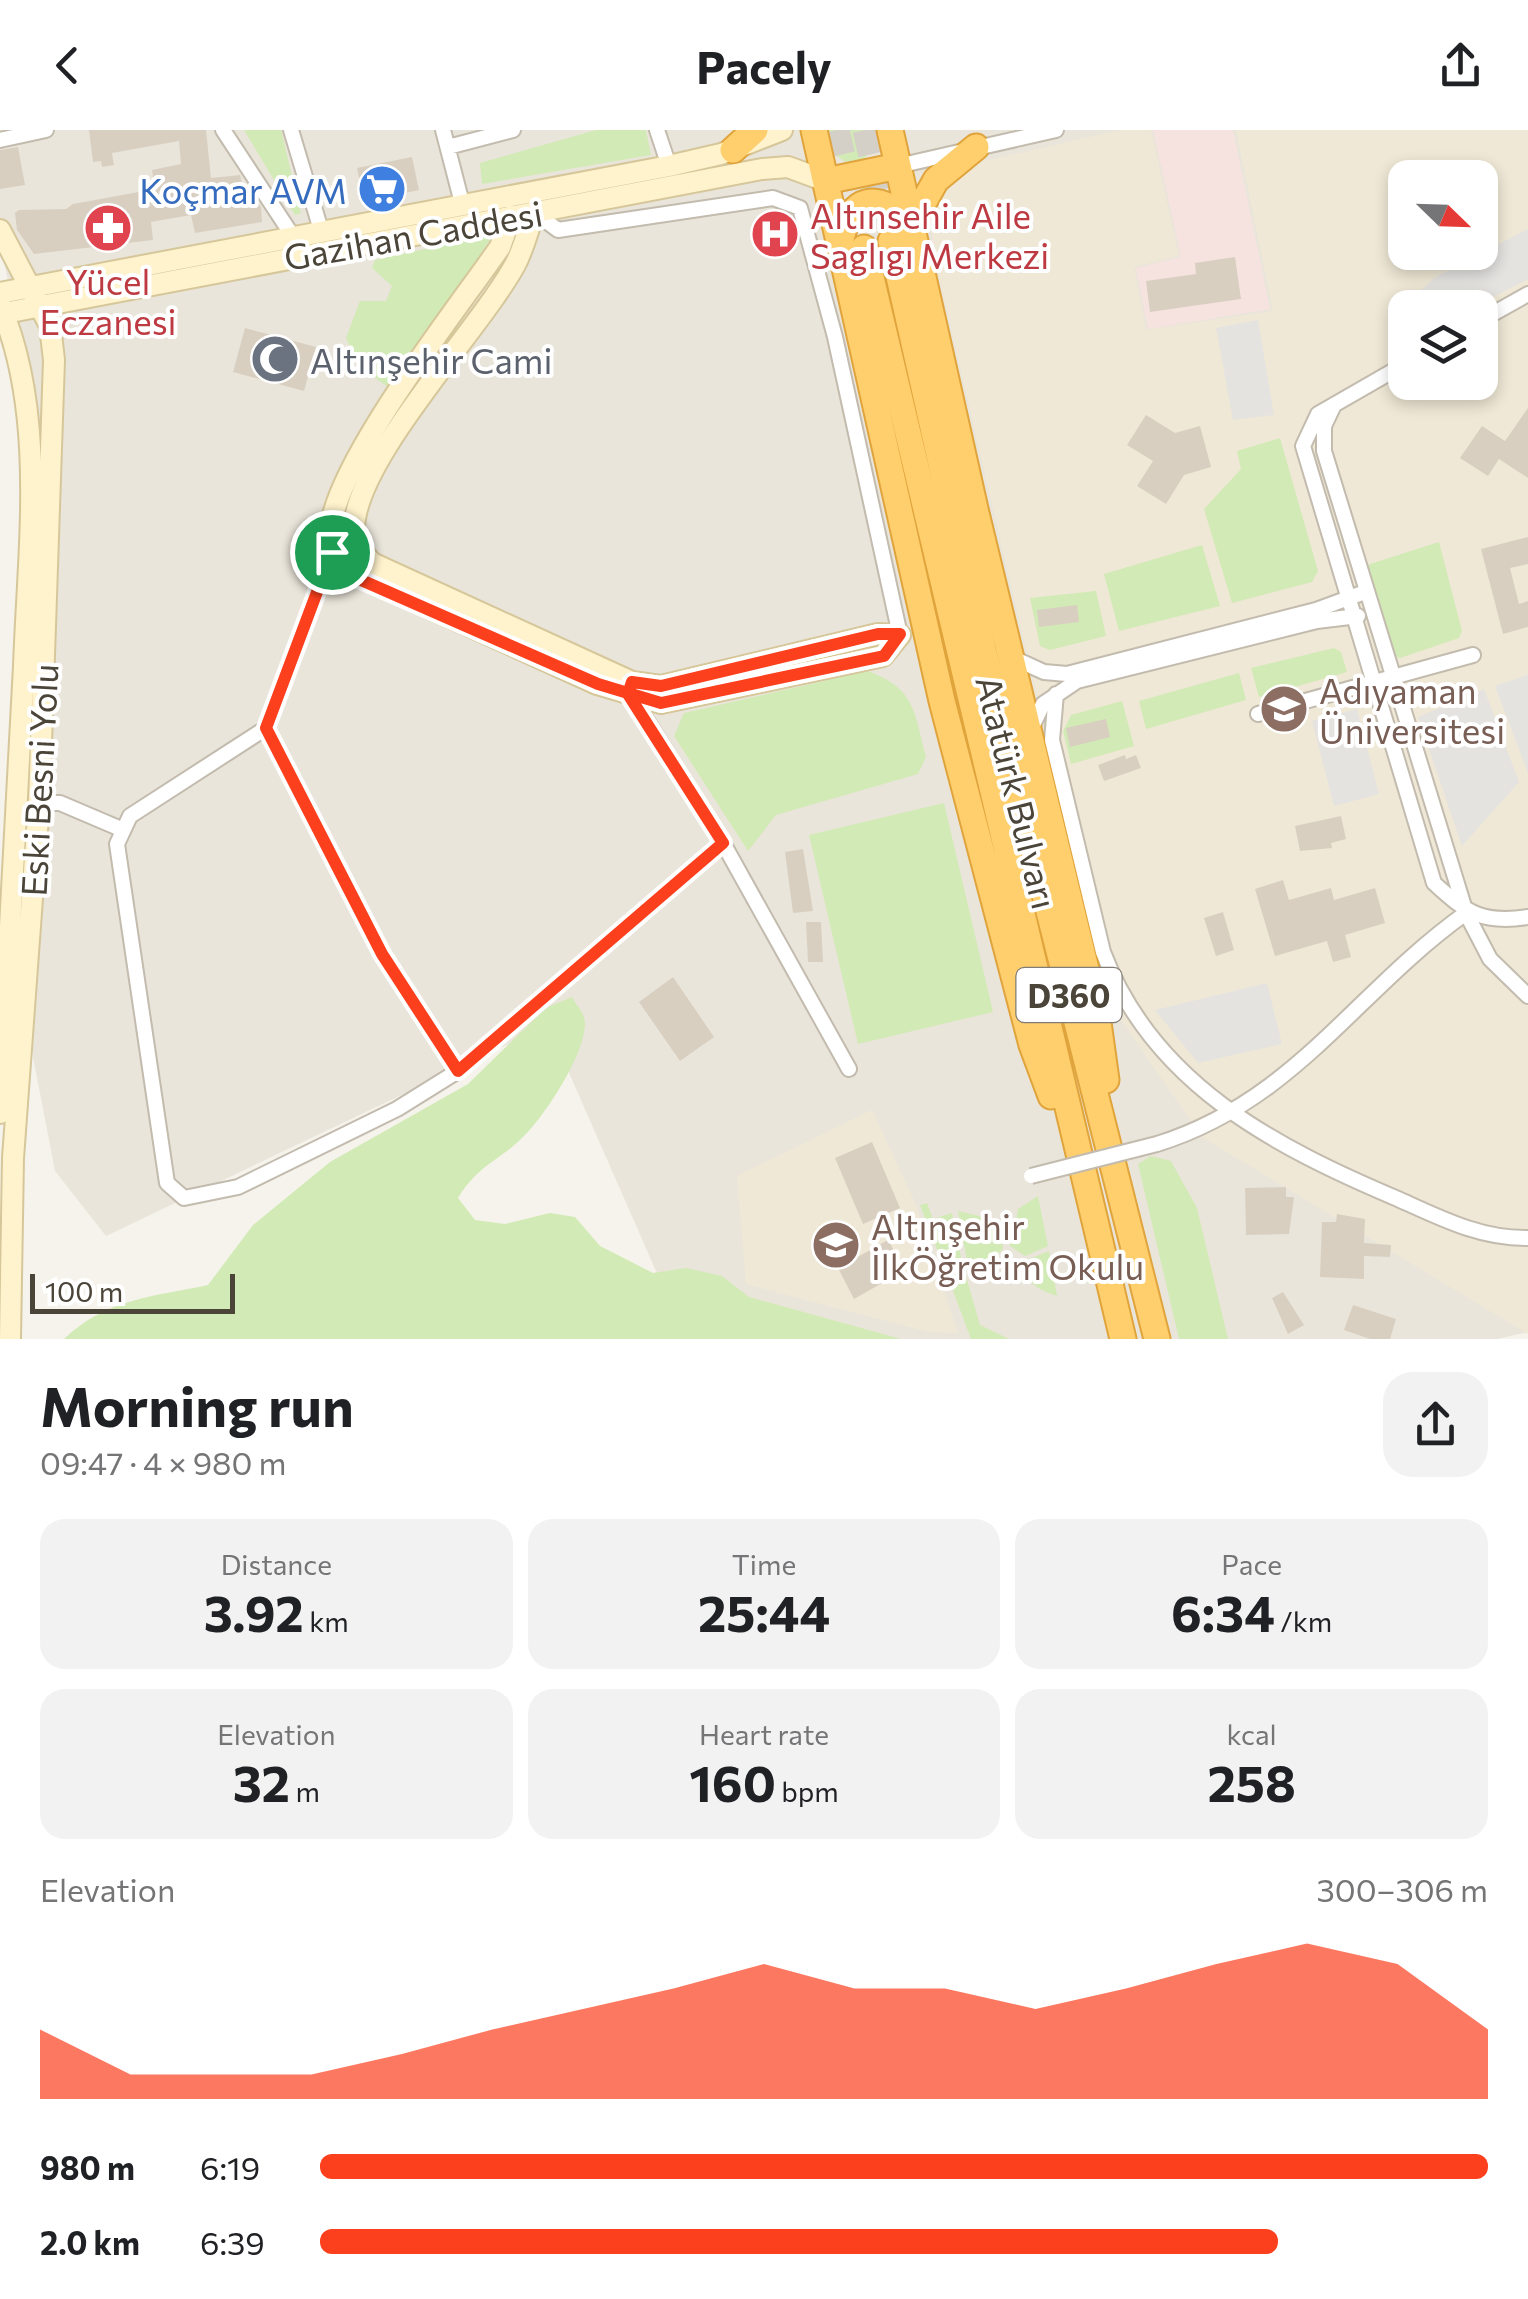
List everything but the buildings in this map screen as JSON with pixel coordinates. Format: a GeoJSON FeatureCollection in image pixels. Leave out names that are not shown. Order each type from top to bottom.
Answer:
{"type":"FeatureCollection","features":[{"type":"Feature","properties":{"kind":"highway"},"geometry":{"type":"LineString","coordinates":[[732,150],[755,130]]}},
{"type":"Feature","properties":{"kind":"highway"},"geometry":{"type":"LineString","coordinates":[[814,130],[826,181],[852,246]]}},
{"type":"Feature","properties":{"kind":"highway"},"geometry":{"type":"LineString","coordinates":[[890,130],[1010,656],[1098,1016],[1119,1180]]}},
{"type":"Feature","properties":{"kind":"highway"},"geometry":{"type":"LineString","coordinates":[[912,223],[936,180],[976,147]]}},
{"type":"Feature","properties":{"kind":"highway"},"geometry":{"type":"LineString","coordinates":[[826,181],[898,166]]}},
{"type":"Feature","properties":{"kind":"highway"},"geometry":{"type":"LineString","coordinates":[[912,223],[888,204],[868,202],[848,216],[942,701],[1032,1045],[1085,1188],[1123,1339]]}},
{"type":"Feature","properties":{"kind":"highway","name":"Atatürk Bulvarı"},"geometry":{"type":"LineString","coordinates":[[891,241],[992,688],[1157,1339]]}},
{"type":"Feature","properties":{"kind":"main road","name":"Gazihan Caddesi"},"geometry":{"type":"LineString","coordinates":[[1,306],[292,235],[669,166],[732,150],[782,130]]}},
{"type":"Feature","properties":{"kind":"main road","name":"Gazihan Caddesi"},"geometry":{"type":"LineString","coordinates":[[35,296],[76,297],[776,168],[826,181]]}},
{"type":"Feature","properties":{"kind":"main road"},"geometry":{"type":"LineString","coordinates":[[534,212],[516,262],[398,430],[368,487],[354,534],[359,550],[372,563],[630,688]]}},
{"type":"Feature","properties":{"kind":"main road"},"geometry":{"type":"LineString","coordinates":[[511,216],[500,247],[380,421],[335,509],[332,552],[352,576],[630,688],[661,686],[878,634],[900,634]]}},
{"type":"Feature","properties":{"kind":"main road","name":"Eski Besni Yolu"},"geometry":{"type":"LineString","coordinates":[[0,230],[50,326],[54,360],[39,803],[13,1158],[10,1339]]}},
{"type":"Feature","properties":{"kind":"main road"},"geometry":{"type":"LineString","coordinates":[[54,360],[62,321],[76,297]]}},
{"type":"Feature","properties":{"kind":"main road","name":"Eski Besni Yolu"},"geometry":{"type":"LineString","coordinates":[[0,1113],[29,540],[27,426],[18,354],[1,306]]}},
{"type":"Feature","properties":{"kind":"street"},"geometry":{"type":"LineString","coordinates":[[0,140],[46,130]]}},
{"type":"Feature","properties":{"kind":"street"},"geometry":{"type":"LineString","coordinates":[[223,130],[292,235]]}},
{"type":"Feature","properties":{"kind":"street"},"geometry":{"type":"LineString","coordinates":[[290,130],[321,230]]}},
{"type":"Feature","properties":{"kind":"street"},"geometry":{"type":"LineString","coordinates":[[444,130],[462,203]]}},
{"type":"Feature","properties":{"kind":"street"},"geometry":{"type":"LineString","coordinates":[[448,148],[513,130]]}},
{"type":"Feature","properties":{"kind":"street"},"geometry":{"type":"LineString","coordinates":[[657,130],[669,166]]}},
{"type":"Feature","properties":{"kind":"street"},"geometry":{"type":"LineString","coordinates":[[898,166],[1056,130]]}},
{"type":"Feature","properties":{"kind":"street"},"geometry":{"type":"LineString","coordinates":[[534,212],[558,230],[773,198],[800,208],[835,337],[900,634]]}},
{"type":"Feature","properties":{"kind":"street"},"geometry":{"type":"LineString","coordinates":[[1498,312],[1528,294]]}},
{"type":"Feature","properties":{"kind":"street"},"geometry":{"type":"LineString","coordinates":[[1388,373],[1315,418],[1304,446],[1345,598],[1434,883],[1466,913],[1505,921],[1528,917]]}},
{"type":"Feature","properties":{"kind":"street"},"geometry":{"type":"LineString","coordinates":[[1338,401],[1326,422],[1324,451],[1466,913],[1490,959],[1528,996]]}},
{"type":"Feature","properties":{"kind":"street"},"geometry":{"type":"LineString","coordinates":[[332,552],[266,728],[130,816],[117,844],[167,1183],[174,1192],[196,1199],[238,1187],[397,1109],[458,1071],[723,843]]}},
{"type":"Feature","properties":{"kind":"street"},"geometry":{"type":"LineString","coordinates":[[1010,656],[1044,672],[1067,674],[1316,610],[1365,592]]}},
{"type":"Feature","properties":{"kind":"street"},"geometry":{"type":"LineString","coordinates":[[1029,735],[1044,704],[1077,681],[1317,621],[1372,612]]}},
{"type":"Feature","properties":{"kind":"street"},"geometry":{"type":"LineString","coordinates":[[1258,714],[1473,655]]}},
{"type":"Feature","properties":{"kind":"street"},"geometry":{"type":"LineString","coordinates":[[630,688],[723,843],[848,1069]]}},
{"type":"Feature","properties":{"kind":"street"},"geometry":{"type":"LineString","coordinates":[[1056,694],[1052,740],[1112,977],[1182,1074],[1232,1115],[1290,1151],[1467,1229],[1528,1238]]}},
{"type":"Feature","properties":{"kind":"street"},"geometry":{"type":"LineString","coordinates":[[266,728],[382,954],[458,1071]]}},
{"type":"Feature","properties":{"kind":"street"},"geometry":{"type":"LineString","coordinates":[[39,803],[60,803],[121,829]]}},
{"type":"Feature","properties":{"kind":"street"},"geometry":{"type":"LineString","coordinates":[[1032,1176],[1157,1144],[1232,1115],[1305,1059],[1432,936],[1466,913]]}},
{"type":"Feature","properties":{"kind":"shaded area"},"geometry":{"type":"Polygon","coordinates":[[[0,130],[1528,130],[1528,1332],[1497,1339],[818,1339],[674,1312],[548,1025],[106,1236],[55,1171],[33,1057],[22,347],[0,243],[0,130]]]}},
{"type":"Feature","properties":{"kind":"shaded area","name":"Adıyaman Üniversitesi"},"geometry":{"type":"Polygon","coordinates":[[[1121,130],[1151,130],[1179,256],[1134,267],[1146,330],[1273,311],[1236,130],[1528,130],[1528,1334],[1202,1137],[1108,1001],[932,247],[934,206],[972,164],[1121,130]]]}},
{"type":"Feature","properties":{"kind":"shaded area"},"geometry":{"type":"Polygon","coordinates":[[[1153,130],[1233,130],[1270,309],[1148,329],[1136,268],[1181,257],[1153,130]]]}},
{"type":"Feature","properties":{"kind":"shaded area"},"geometry":{"type":"Polygon","coordinates":[[[1528,229],[1528,279],[1498,295],[1498,290],[1421,290],[1449,270],[1498,270],[1498,245],[1528,229]]]}},
{"type":"Feature","properties":{"kind":"shaded area"},"geometry":{"type":"Polygon","coordinates":[[[1258,320],[1274,415],[1233,420],[1216,328],[1258,320]]]}},
{"type":"Feature","properties":{"kind":"shaded area"},"geometry":{"type":"Polygon","coordinates":[[[1528,675],[1528,773],[1495,686],[1528,675]]]}},
{"type":"Feature","properties":{"kind":"shaded area"},"geometry":{"type":"Polygon","coordinates":[[[1484,689],[1519,782],[1462,846],[1418,717],[1484,689]]]}},
{"type":"Feature","properties":{"kind":"shaded area"},"geometry":{"type":"Polygon","coordinates":[[[1357,709],[1379,794],[1334,806],[1312,721],[1357,709]]]}},
{"type":"Feature","properties":{"kind":"shaded area"},"geometry":{"type":"Polygon","coordinates":[[[1267,983],[1282,1044],[1198,1063],[1155,1010],[1267,983]]]}},
{"type":"Feature","properties":{"kind":"shaded area","name":"Altınşehir İlkÖğretim Okulu"},"geometry":{"type":"Polygon","coordinates":[[[872,1110],[916,1205],[958,1333],[928,1332],[746,1284],[737,1176],[872,1110]]]}},
{"type":"Feature","properties":{"kind":"green space"},"geometry":{"type":"Polygon","coordinates":[[[244,130],[281,130],[301,213],[295,215],[244,130]]]}},
{"type":"Feature","properties":{"kind":"green space"},"geometry":{"type":"Polygon","coordinates":[[[596,130],[646,130],[651,155],[482,184],[480,163],[596,130]]]}},
{"type":"Feature","properties":{"kind":"green space"},"geometry":{"type":"Polygon","coordinates":[[[828,130],[875,130],[876,144],[864,159],[845,162],[830,151],[828,130]]]}},
{"type":"Feature","properties":{"kind":"green space"},"geometry":{"type":"Polygon","coordinates":[[[489,235],[491,238],[392,390],[360,367],[346,338],[360,301],[386,301],[392,286],[372,268],[375,260],[489,235]]]}},
{"type":"Feature","properties":{"kind":"green space"},"geometry":{"type":"Polygon","coordinates":[[[1280,438],[1318,571],[1312,582],[1232,603],[1204,509],[1241,469],[1237,451],[1280,438]]]}},
{"type":"Feature","properties":{"kind":"green space"},"geometry":{"type":"Polygon","coordinates":[[[1439,542],[1462,631],[1459,638],[1400,658],[1394,656],[1367,565],[1439,542]]]}},
{"type":"Feature","properties":{"kind":"green space"},"geometry":{"type":"Polygon","coordinates":[[[1202,545],[1220,606],[1119,631],[1104,574],[1202,545]]]}},
{"type":"Feature","properties":{"kind":"green space"},"geometry":{"type":"Polygon","coordinates":[[[1096,591],[1106,636],[1050,650],[1040,646],[1030,598],[1096,591]]]}},
{"type":"Feature","properties":{"kind":"green space"},"geometry":{"type":"Polygon","coordinates":[[[1334,648],[1341,652],[1347,672],[1259,697],[1251,668],[1334,648]]]}},
{"type":"Feature","properties":{"kind":"green space"},"geometry":{"type":"Polygon","coordinates":[[[868,671],[896,686],[910,704],[926,757],[918,774],[776,815],[748,851],[674,736],[684,713],[868,671]]]}},
{"type":"Feature","properties":{"kind":"green space"},"geometry":{"type":"Polygon","coordinates":[[[1239,673],[1246,700],[1146,729],[1139,701],[1239,673]]]}},
{"type":"Feature","properties":{"kind":"green space"},"geometry":{"type":"Polygon","coordinates":[[[1122,701],[1134,746],[1071,764],[1063,731],[1071,715],[1122,701]]]}},
{"type":"Feature","properties":{"kind":"green space"},"geometry":{"type":"Polygon","coordinates":[[[944,803],[993,1012],[858,1044],[809,835],[944,803]]]}},
{"type":"Feature","properties":{"kind":"green space"},"geometry":{"type":"Polygon","coordinates":[[[572,997],[584,1017],[573,1064],[529,1130],[480,1171],[458,1198],[475,1220],[505,1224],[550,1213],[575,1217],[600,1246],[653,1273],[686,1268],[722,1276],[749,1297],[901,1339],[64,1339],[80,1325],[114,1307],[208,1285],[253,1225],[330,1162],[468,1084],[546,1008],[572,997]]]}},
{"type":"Feature","properties":{"kind":"green space"},"geometry":{"type":"Polygon","coordinates":[[[1151,1156],[1171,1161],[1197,1208],[1228,1339],[1179,1339],[1138,1164],[1151,1156]]]}},
{"type":"Feature","properties":{"kind":"green space"},"geometry":{"type":"Polygon","coordinates":[[[1038,1196],[1048,1246],[1025,1256],[1010,1246],[1008,1229],[1016,1221],[1018,1209],[1038,1196]]]}},
{"type":"Feature","properties":{"kind":"green space"},"geometry":{"type":"Polygon","coordinates":[[[927,1203],[933,1219],[952,1213],[962,1262],[944,1268],[920,1205],[927,1203]]]}},
{"type":"Feature","properties":{"kind":"green space"},"geometry":{"type":"Polygon","coordinates":[[[958,1211],[983,1217],[989,1227],[1000,1231],[1003,1248],[993,1261],[967,1261],[958,1211]]]}},
{"type":"Feature","properties":{"kind":"green space"},"geometry":{"type":"Polygon","coordinates":[[[1049,1251],[1057,1296],[1031,1283],[1023,1274],[1027,1260],[1049,1251]]]}},
{"type":"Feature","properties":{"kind":"green space"},"geometry":{"type":"Polygon","coordinates":[[[963,1266],[980,1325],[1009,1339],[971,1339],[946,1272],[963,1266]]]}},
{"type":"Feature","properties":{"kind":"tunnel"},"geometry":{"type":"LineString","coordinates":[[837,130],[864,248]]}},
{"type":"Feature","properties":{"kind":"tunnel"},"geometry":{"type":"LineString","coordinates":[[865,130],[891,241]]}},
{"type":"Feature","properties":{"kind":"place","name":"Koçmar AVM"},"geometry":{"type":"Point","coordinates":[382,189]}},
{"type":"Feature","properties":{"kind":"place","name":"Yücel Eczanesi"},"geometry":{"type":"Point","coordinates":[108,228]}},
{"type":"Feature","properties":{"kind":"place","name":"Altınsehir Aile Saglıgı Merkezi"},"geometry":{"type":"Point","coordinates":[775,234]}},
{"type":"Feature","properties":{"kind":"place","name":"Altınşehir Cami"},"geometry":{"type":"Point","coordinates":[275,359]}},
{"type":"Feature","properties":{"kind":"place","name":"Adıyaman Üniversitesi"},"geometry":{"type":"Point","coordinates":[1284,709]}},
{"type":"Feature","properties":{"kind":"place","name":"Altınşehir İlkÖğretim Okulu"},"geometry":{"type":"Point","coordinates":[836,1245]}},
{"type":"Feature","properties":{"kind":"route"},"geometry":{"type":"LineString","coordinates":[[332,552],[266,728],[321,843],[382,954],[458,1071],[723,843],[628,694],[632,682],[661,686],[878,634],[900,634],[884,656],[661,703],[628,694],[598,684],[352,576],[332,552]]}}]}
